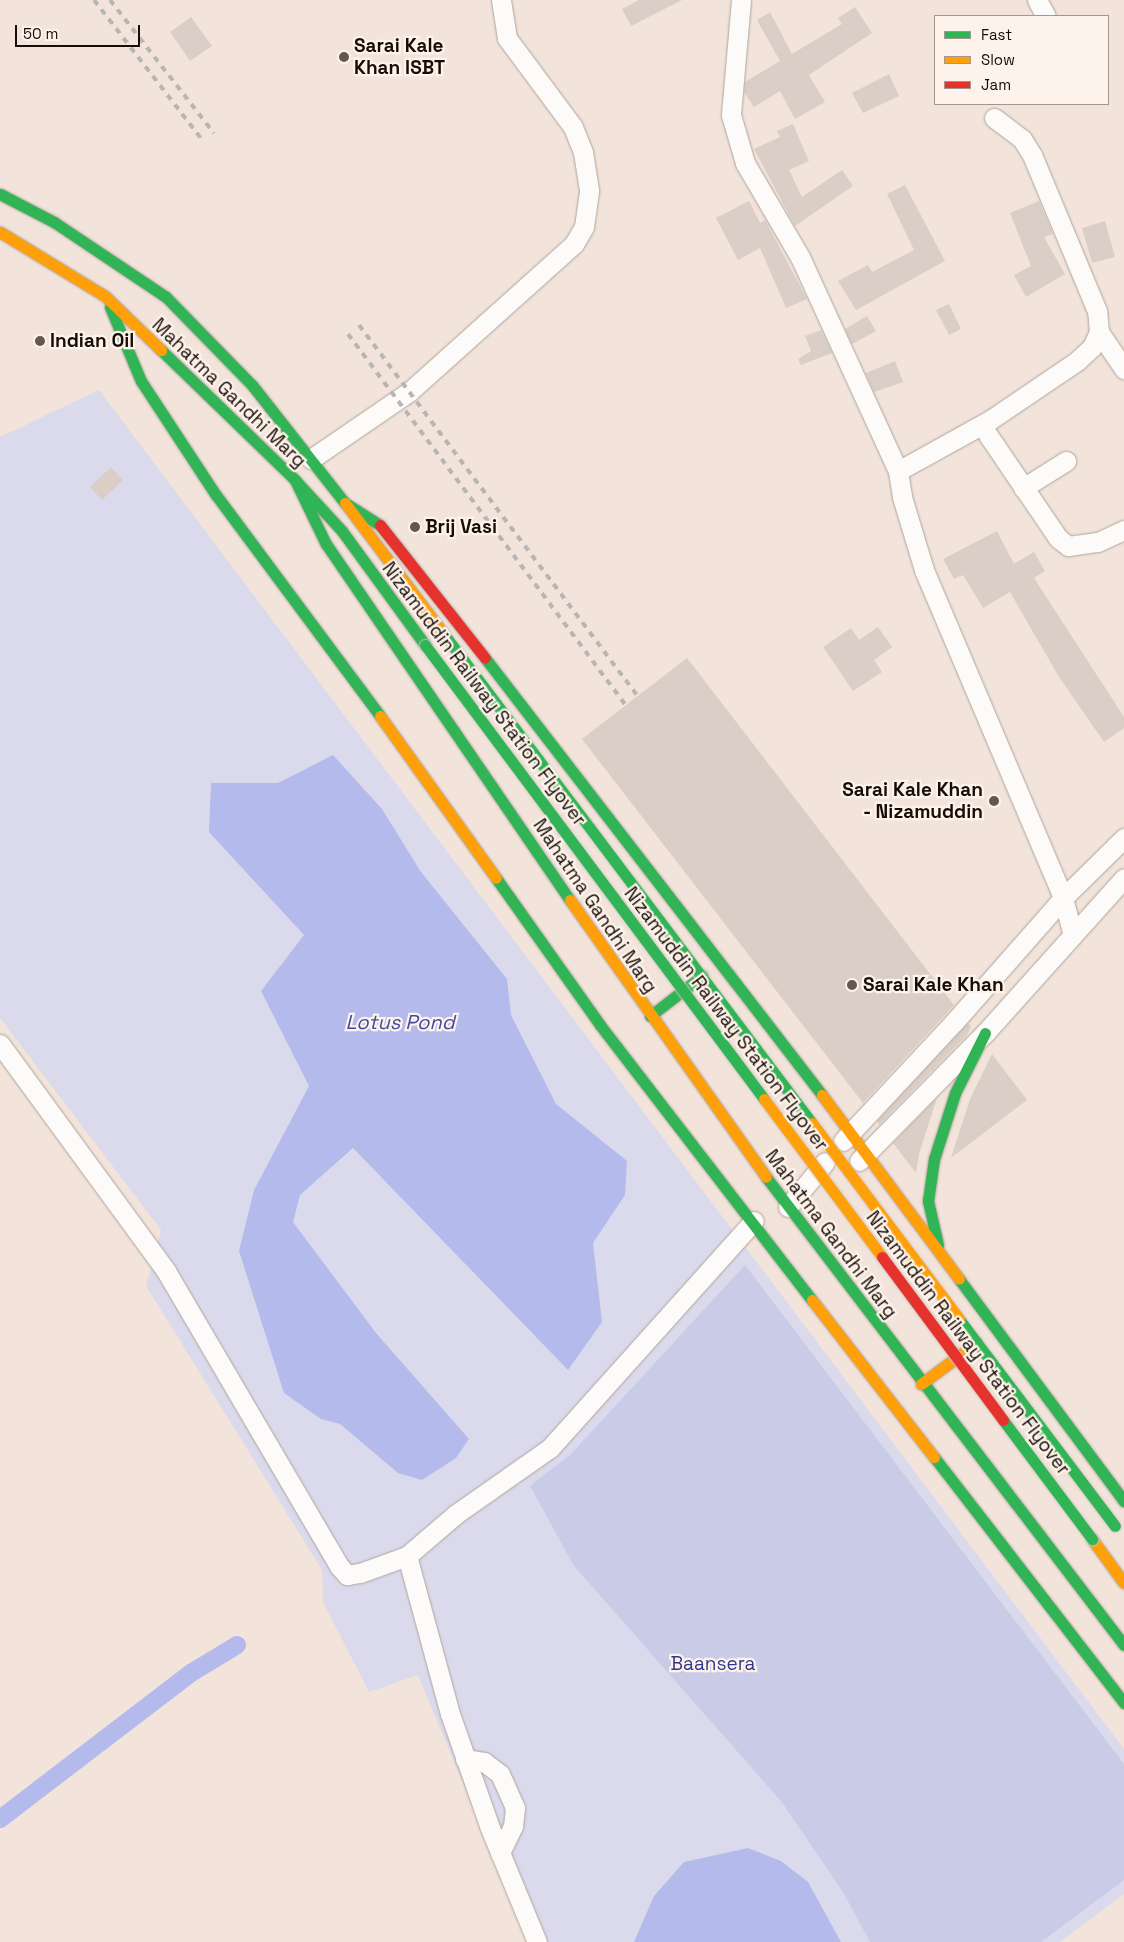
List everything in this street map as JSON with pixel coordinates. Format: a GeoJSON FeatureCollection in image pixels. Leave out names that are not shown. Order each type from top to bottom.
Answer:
{"type":"FeatureCollection","features":[{"type":"Feature","properties":{"kind":"main road","name":"Mahatma Gandhi Marg"},"geometry":{"type":"LineString","coordinates":[[0,194],[54,222],[166,297],[215,344],[311,459],[345,503],[369,514],[391,537],[722,961],[866,1157],[1124,1501]]}},
{"type":"Feature","properties":{"kind":"main road","name":"Mahatma Gandhi Marg"},"geometry":{"type":"LineString","coordinates":[[0,232],[106,296],[295,480],[326,544],[650,1016],[788,1207],[921,1384],[1124,1645]]}},
{"type":"Feature","properties":{"kind":"main road"},"geometry":{"type":"LineString","coordinates":[[106,296],[142,382],[216,495],[406,751],[600,1025],[754,1221],[1124,1703]]}},
{"type":"Feature","properties":{"kind":"main road","name":"Nizamuddin Railway Station Flyover"},"geometry":{"type":"LineString","coordinates":[[295,480],[342,531],[1124,1583]]}},
{"type":"Feature","properties":{"kind":"main road","name":"Nizamuddin Railway Station Flyover"},"geometry":{"type":"LineString","coordinates":[[345,503],[1124,1538]]}},
{"type":"Feature","properties":{"kind":"main road"},"geometry":{"type":"LineString","coordinates":[[650,1016],[722,961]]}},
{"type":"Feature","properties":{"kind":"main road"},"geometry":{"type":"LineString","coordinates":[[944,1260],[931,1227],[928,1201],[934,1160],[955,1093],[985,1033]]}},
{"type":"Feature","properties":{"kind":"main road"},"geometry":{"type":"LineString","coordinates":[[921,1384],[995,1329]]}},
{"type":"Feature","properties":{"kind":"street"},"geometry":{"type":"LineString","coordinates":[[311,459],[409,392],[574,244],[584,227],[590,190],[583,152],[573,127],[507,38],[501,0]]}},
{"type":"Feature","properties":{"kind":"street"},"geometry":{"type":"LineString","coordinates":[[741,0],[731,115],[745,164],[800,258],[898,470],[902,497],[924,570],[1063,898],[1073,934]]}},
{"type":"Feature","properties":{"kind":"street"},"geometry":{"type":"LineString","coordinates":[[1037,0],[1045,15]]}},
{"type":"Feature","properties":{"kind":"street"},"geometry":{"type":"LineString","coordinates":[[994,118],[1022,139],[1032,154],[1097,311],[1099,332],[1124,369]]}},
{"type":"Feature","properties":{"kind":"street"},"geometry":{"type":"LineString","coordinates":[[898,470],[990,420],[1077,361],[1092,347],[1099,332]]}},
{"type":"Feature","properties":{"kind":"street"},"geometry":{"type":"LineString","coordinates":[[988,435],[1058,538],[1068,546],[1098,542],[1124,530]]}},
{"type":"Feature","properties":{"kind":"street"},"geometry":{"type":"LineString","coordinates":[[1023,488],[1066,461]]}},
{"type":"Feature","properties":{"kind":"street"},"geometry":{"type":"LineString","coordinates":[[788,1207],[849,1133],[955,1021],[1063,898],[1124,838]]}},
{"type":"Feature","properties":{"kind":"street"},"geometry":{"type":"LineString","coordinates":[[788,1207],[866,1157],[985,1033],[1124,878]]}},
{"type":"Feature","properties":{"kind":"street"},"geometry":{"type":"LineString","coordinates":[[0,1044],[166,1272],[340,1567],[347,1575],[360,1573],[407,1556],[456,1514],[550,1448],[754,1221]]}},
{"type":"Feature","properties":{"kind":"street"},"geometry":{"type":"LineString","coordinates":[[407,1556],[465,1759],[500,1853],[537,1942]]}},
{"type":"Feature","properties":{"kind":"street"},"geometry":{"type":"LineString","coordinates":[[465,1759],[484,1762],[500,1774],[515,1808],[513,1826],[500,1853]]}},
{"type":"Feature","properties":{"kind":"green space","name":"Baansera"},"geometry":{"type":"Polygon","coordinates":[[[99,390],[1124,1749],[1124,1894],[1060,1942],[529,1942],[418,1675],[369,1692],[323,1602],[322,1570],[146,1286],[161,1230],[0,1018],[0,437],[99,390]]]}},
{"type":"Feature","properties":{"kind":"green space"},"geometry":{"type":"Polygon","coordinates":[[[745,1265],[1124,1764],[1124,1880],[1041,1942],[870,1942],[843,1892],[781,1801],[574,1566],[530,1486],[571,1454],[745,1265]]]}},
{"type":"Feature","properties":{"kind":"water","name":"Lotus Pond"},"geometry":{"type":"Polygon","coordinates":[[[333,755],[382,809],[421,872],[507,979],[511,1015],[556,1104],[627,1161],[625,1195],[593,1243],[602,1322],[568,1370],[353,1148],[300,1195],[293,1222],[376,1333],[469,1439],[456,1458],[422,1480],[398,1473],[340,1424],[321,1419],[284,1393],[239,1251],[254,1190],[309,1086],[261,991],[304,935],[209,832],[211,783],[278,783],[333,755]]]}},
{"type":"Feature","properties":{"kind":"water"},"geometry":{"type":"Polygon","coordinates":[[[748,1848],[781,1861],[808,1882],[841,1942],[634,1942],[654,1896],[684,1862],[748,1848]]]}},
{"type":"Feature","properties":{"kind":"building"},"geometry":{"type":"Polygon","coordinates":[[[639,0],[682,0],[631,26],[622,9],[639,0]]]}},
{"type":"Feature","properties":{"kind":"building"},"geometry":{"type":"Polygon","coordinates":[[[855,7],[872,33],[809,75],[825,102],[795,119],[780,91],[754,107],[744,92],[745,82],[780,61],[757,20],[770,12],[792,54],[842,24],[838,18],[855,7]]]}},
{"type":"Feature","properties":{"kind":"building"},"geometry":{"type":"Polygon","coordinates":[[[191,17],[212,46],[190,61],[170,32],[191,17]]]}},
{"type":"Feature","properties":{"kind":"building"},"geometry":{"type":"Polygon","coordinates":[[[889,74],[899,96],[863,113],[852,93],[889,74]]]}},
{"type":"Feature","properties":{"kind":"building"},"geometry":{"type":"Polygon","coordinates":[[[793,124],[809,161],[789,170],[802,197],[842,170],[853,186],[795,226],[754,149],[780,137],[777,131],[793,124]]]}},
{"type":"Feature","properties":{"kind":"building"},"geometry":{"type":"Polygon","coordinates":[[[905,185],[945,261],[856,310],[838,281],[868,265],[872,272],[914,250],[887,194],[905,185]]]}},
{"type":"Feature","properties":{"kind":"building"},"geometry":{"type":"Polygon","coordinates":[[[749,201],[760,223],[765,220],[807,299],[786,308],[760,248],[738,260],[716,218],[749,201]]]}},
{"type":"Feature","properties":{"kind":"building"},"geometry":{"type":"Polygon","coordinates":[[[1039,201],[1053,234],[1044,237],[1065,274],[1026,297],[1014,275],[1031,266],[1010,213],[1039,201]]]}},
{"type":"Feature","properties":{"kind":"building"},"geometry":{"type":"Polygon","coordinates":[[[1105,221],[1115,257],[1092,263],[1082,228],[1105,221]]]}},
{"type":"Feature","properties":{"kind":"building"},"geometry":{"type":"Polygon","coordinates":[[[949,304],[961,329],[949,335],[936,310],[949,304]]]}},
{"type":"Feature","properties":{"kind":"building"},"geometry":{"type":"Polygon","coordinates":[[[867,316],[876,331],[852,344],[845,329],[867,316]]]}},
{"type":"Feature","properties":{"kind":"building"},"geometry":{"type":"Polygon","coordinates":[[[821,330],[832,353],[801,365],[798,359],[811,351],[805,336],[821,330]]]}},
{"type":"Feature","properties":{"kind":"building"},"geometry":{"type":"Polygon","coordinates":[[[895,361],[903,382],[874,392],[866,373],[895,361]]]}},
{"type":"Feature","properties":{"kind":"building"},"geometry":{"type":"Polygon","coordinates":[[[111,467],[123,480],[102,500],[90,487],[111,467]]]}},
{"type":"Feature","properties":{"kind":"building"},"geometry":{"type":"Polygon","coordinates":[[[997,531],[1014,564],[1034,552],[1045,571],[1034,578],[1124,717],[1124,728],[1104,742],[1059,677],[1010,592],[983,608],[963,575],[954,579],[943,559],[997,531]]]}},
{"type":"Feature","properties":{"kind":"building"},"geometry":{"type":"Polygon","coordinates":[[[878,627],[892,647],[874,660],[882,672],[853,691],[823,647],[851,628],[859,640],[878,627]]]}},
{"type":"Feature","properties":{"kind":"building","name":"Sarai Kale Khan"},"geometry":{"type":"Polygon","coordinates":[[[687,658],[954,1005],[863,1103],[582,739],[687,658]]]}},
{"type":"Feature","properties":{"kind":"building"},"geometry":{"type":"Polygon","coordinates":[[[968,1023],[971,1027],[966,1036],[879,1125],[877,1121],[968,1023]]]}},
{"type":"Feature","properties":{"kind":"building"},"geometry":{"type":"Polygon","coordinates":[[[992,1054],[1027,1100],[951,1158],[970,1099],[992,1054]]]}},
{"type":"Feature","properties":{"kind":"building"},"geometry":{"type":"Polygon","coordinates":[[[937,1098],[919,1154],[916,1173],[893,1143],[937,1098]]]}},
{"type":"Feature","properties":{"kind":"waterway"},"geometry":{"type":"LineString","coordinates":[[0,1819],[191,1673],[237,1645]]}},
{"type":"Feature","properties":{"kind":"railway"},"geometry":{"type":"LineString","coordinates":[[94,0],[203,141]]}},
{"type":"Feature","properties":{"kind":"railway"},"geometry":{"type":"LineString","coordinates":[[110,0],[214,133]]}},
{"type":"Feature","properties":{"kind":"railway"},"geometry":{"type":"LineString","coordinates":[[359,325],[638,696]]}},
{"type":"Feature","properties":{"kind":"railway"},"geometry":{"type":"LineString","coordinates":[[348,334],[626,705]]}},
{"type":"Feature","properties":{"kind":"traffic: fast"},"geometry":{"type":"LineString","coordinates":[[0,194],[54,222],[166,297],[252,385],[345,503],[380,525]]}},
{"type":"Feature","properties":{"kind":"traffic: fast"},"geometry":{"type":"LineString","coordinates":[[110,307],[141,381],[216,495],[380,716]]}},
{"type":"Feature","properties":{"kind":"traffic: fast"},"geometry":{"type":"LineString","coordinates":[[161,350],[295,480],[326,544],[570,900]]}},
{"type":"Feature","properties":{"kind":"traffic: fast"},"geometry":{"type":"LineString","coordinates":[[295,480],[342,531],[425,645]]}},
{"type":"Feature","properties":{"kind":"traffic: fast"},"geometry":{"type":"LineString","coordinates":[[443,633],[812,1123]]}},
{"type":"Feature","properties":{"kind":"traffic: fast"},"geometry":{"type":"LineString","coordinates":[[425,645],[764,1099]]}},
{"type":"Feature","properties":{"kind":"traffic: fast"},"geometry":{"type":"LineString","coordinates":[[485,658],[822,1095]]}},
{"type":"Feature","properties":{"kind":"traffic: fast"},"geometry":{"type":"LineString","coordinates":[[496,878],[600,1025],[812,1300]]}},
{"type":"Feature","properties":{"kind":"traffic: fast"},"geometry":{"type":"LineString","coordinates":[[650,1016],[702,976]]}},
{"type":"Feature","properties":{"kind":"traffic: fast"},"geometry":{"type":"LineString","coordinates":[[938,1245],[928,1201],[934,1159],[955,1093],[985,1033]]}},
{"type":"Feature","properties":{"kind":"traffic: fast"},"geometry":{"type":"LineString","coordinates":[[766,1177],[1124,1645]]}},
{"type":"Feature","properties":{"kind":"traffic: fast"},"geometry":{"type":"LineString","coordinates":[[959,1279],[1124,1501]]}},
{"type":"Feature","properties":{"kind":"traffic: fast"},"geometry":{"type":"LineString","coordinates":[[959,1319],[1115,1526]]}},
{"type":"Feature","properties":{"kind":"traffic: fast"},"geometry":{"type":"LineString","coordinates":[[1003,1420],[1092,1539]]}},
{"type":"Feature","properties":{"kind":"traffic: fast"},"geometry":{"type":"LineString","coordinates":[[934,1457],[1124,1703]]}},
{"type":"Feature","properties":{"kind":"traffic: slow"},"geometry":{"type":"LineString","coordinates":[[0,232],[105,296],[161,350]]}},
{"type":"Feature","properties":{"kind":"traffic: slow"},"geometry":{"type":"LineString","coordinates":[[345,503],[443,633]]}},
{"type":"Feature","properties":{"kind":"traffic: slow"},"geometry":{"type":"LineString","coordinates":[[380,716],[496,878]]}},
{"type":"Feature","properties":{"kind":"traffic: slow"},"geometry":{"type":"LineString","coordinates":[[570,900],[766,1177]]}},
{"type":"Feature","properties":{"kind":"traffic: slow"},"geometry":{"type":"LineString","coordinates":[[822,1095],[959,1279]]}},
{"type":"Feature","properties":{"kind":"traffic: slow"},"geometry":{"type":"LineString","coordinates":[[764,1099],[882,1257]]}},
{"type":"Feature","properties":{"kind":"traffic: slow"},"geometry":{"type":"LineString","coordinates":[[812,1123],[959,1319]]}},
{"type":"Feature","properties":{"kind":"traffic: slow"},"geometry":{"type":"LineString","coordinates":[[812,1300],[934,1457]]}},
{"type":"Feature","properties":{"kind":"traffic: slow"},"geometry":{"type":"LineString","coordinates":[[921,1384],[976,1343]]}},
{"type":"Feature","properties":{"kind":"traffic: slow"},"geometry":{"type":"LineString","coordinates":[[1092,1539],[1124,1583]]}},
{"type":"Feature","properties":{"kind":"traffic: jam"},"geometry":{"type":"LineString","coordinates":[[380,525],[485,658]]}},
{"type":"Feature","properties":{"kind":"traffic: jam"},"geometry":{"type":"LineString","coordinates":[[882,1257],[1003,1420]]}},
{"type":"Feature","properties":{"kind":"place","name":"Sarai Kale Khan ISBT"},"geometry":{"type":"Point","coordinates":[344,57]}},
{"type":"Feature","properties":{"kind":"place","name":"Indian Oil"},"geometry":{"type":"Point","coordinates":[40,341]}},
{"type":"Feature","properties":{"kind":"place","name":"Brij Vasi"},"geometry":{"type":"Point","coordinates":[415,527]}},
{"type":"Feature","properties":{"kind":"place","name":"Sarai Kale Khan - Nizamuddin"},"geometry":{"type":"Point","coordinates":[994,801]}},
{"type":"Feature","properties":{"kind":"place","name":"Sarai Kale Khan"},"geometry":{"type":"Point","coordinates":[852,985]}}]}
